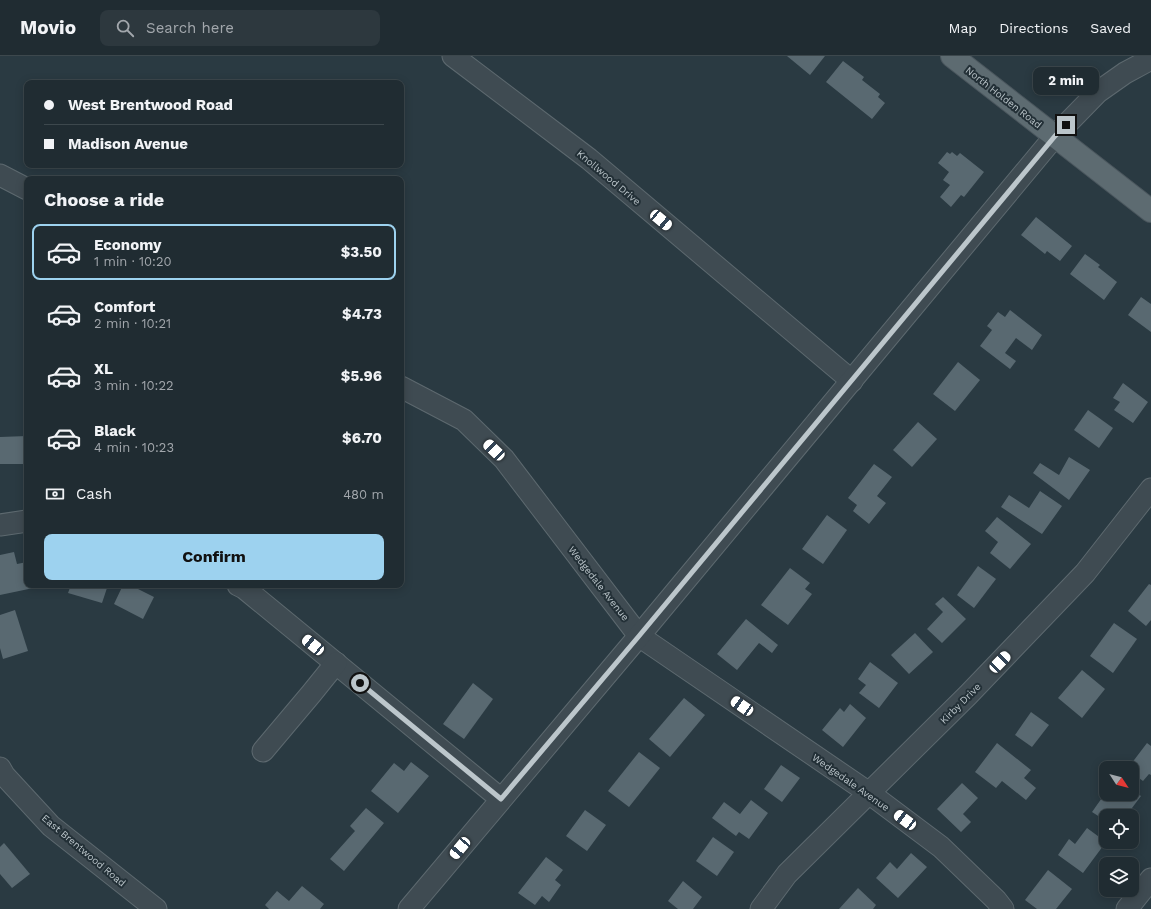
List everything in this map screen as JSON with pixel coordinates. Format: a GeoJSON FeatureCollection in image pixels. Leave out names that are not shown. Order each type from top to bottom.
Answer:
{"type":"FeatureCollection","features":[{"type":"Feature","properties":{"kind":"main road","name":"North Holden Road"},"geometry":{"type":"LineString","coordinates":[[952,56],[1151,211]]}},
{"type":"Feature","properties":{"kind":"street","name":"Knollwood Drive"},"geometry":{"type":"LineString","coordinates":[[453,56],[589,159],[852,381]]}},
{"type":"Feature","properties":{"kind":"street"},"geometry":{"type":"LineString","coordinates":[[409,909],[639,636],[1055,136],[1098,92],[1125,73],[1151,59]]}},
{"type":"Feature","properties":{"kind":"street"},"geometry":{"type":"LineString","coordinates":[[0,175],[24,187]]}},
{"type":"Feature","properties":{"kind":"street","name":"Wedgedale Avenue"},"geometry":{"type":"LineString","coordinates":[[404,389],[464,420],[504,460],[639,636],[869,793],[941,847],[996,900],[1003,909]]}},
{"type":"Feature","properties":{"kind":"street","name":"Kirby Drive"},"geometry":{"type":"LineString","coordinates":[[761,909],[788,874],[968,695],[1086,573],[1151,489]]}},
{"type":"Feature","properties":{"kind":"street"},"geometry":{"type":"LineString","coordinates":[[0,525],[24,521]]}},
{"type":"Feature","properties":{"kind":"street"},"geometry":{"type":"LineString","coordinates":[[244,588],[501,799]]}},
{"type":"Feature","properties":{"kind":"street"},"geometry":{"type":"LineString","coordinates":[[263,751],[336,663]]}},
{"type":"Feature","properties":{"kind":"street","name":"East Brentwood Road"},"geometry":{"type":"LineString","coordinates":[[0,768],[4,775],[51,826],[156,909]]}},
{"type":"Feature","properties":{"kind":"street"},"geometry":{"type":"LineString","coordinates":[[1127,909],[1151,879]]}},
{"type":"Feature","properties":{"kind":"building"},"geometry":{"type":"Polygon","coordinates":[[[787,56],[825,56],[810,75],[787,56]]]}},
{"type":"Feature","properties":{"kind":"building"},"geometry":{"type":"Polygon","coordinates":[[[843,61],[864,77],[862,80],[880,94],[878,97],[885,103],[872,119],[826,82],[843,61]]]}},
{"type":"Feature","properties":{"kind":"building"},"geometry":{"type":"Polygon","coordinates":[[[947,152],[950,154],[952,152],[957,156],[960,153],[984,172],[964,197],[961,195],[951,207],[940,197],[950,185],[943,180],[949,172],[938,163],[947,152]]]}},
{"type":"Feature","properties":{"kind":"building"},"geometry":{"type":"Polygon","coordinates":[[[1036,217],[1072,246],[1060,261],[1047,251],[1045,254],[1021,235],[1036,217]]]}},
{"type":"Feature","properties":{"kind":"building"},"geometry":{"type":"Polygon","coordinates":[[[1085,254],[1100,265],[1098,267],[1117,282],[1104,300],[1070,274],[1085,254]]]}},
{"type":"Feature","properties":{"kind":"building"},"geometry":{"type":"Polygon","coordinates":[[[1141,297],[1151,304],[1151,332],[1128,315],[1141,297]]]}},
{"type":"Feature","properties":{"kind":"building"},"geometry":{"type":"Polygon","coordinates":[[[1010,310],[1042,335],[1032,350],[1016,338],[1005,353],[1016,361],[1010,369],[980,346],[992,330],[987,326],[998,312],[1005,317],[1010,310]]]}},
{"type":"Feature","properties":{"kind":"building"},"geometry":{"type":"Polygon","coordinates":[[[958,362],[980,380],[955,411],[933,394],[958,362]]]}},
{"type":"Feature","properties":{"kind":"building"},"geometry":{"type":"Polygon","coordinates":[[[1123,383],[1148,402],[1133,423],[1114,410],[1120,402],[1113,398],[1123,383]]]}},
{"type":"Feature","properties":{"kind":"building"},"geometry":{"type":"Polygon","coordinates":[[[1088,410],[1113,428],[1099,448],[1074,430],[1088,410]]]}},
{"type":"Feature","properties":{"kind":"building"},"geometry":{"type":"Polygon","coordinates":[[[918,422],[937,439],[912,467],[893,450],[918,422]]]}},
{"type":"Feature","properties":{"kind":"building"},"geometry":{"type":"Polygon","coordinates":[[[24,436],[24,464],[0,464],[0,437],[24,436]]]}},
{"type":"Feature","properties":{"kind":"building"},"geometry":{"type":"Polygon","coordinates":[[[1069,457],[1090,470],[1069,500],[1033,473],[1040,463],[1059,475],[1069,457]]]}},
{"type":"Feature","properties":{"kind":"building"},"geometry":{"type":"Polygon","coordinates":[[[874,464],[892,477],[877,496],[886,503],[869,524],[853,511],[857,505],[848,498],[874,464]]]}},
{"type":"Feature","properties":{"kind":"building"},"geometry":{"type":"Polygon","coordinates":[[[1040,491],[1062,506],[1042,534],[1001,507],[1009,495],[1029,508],[1040,491]]]}},
{"type":"Feature","properties":{"kind":"building"},"geometry":{"type":"Polygon","coordinates":[[[827,515],[847,530],[823,564],[802,549],[827,515]]]}},
{"type":"Feature","properties":{"kind":"building"},"geometry":{"type":"Polygon","coordinates":[[[997,517],[1031,544],[1010,569],[990,553],[998,542],[985,531],[997,517]]]}},
{"type":"Feature","properties":{"kind":"building"},"geometry":{"type":"Polygon","coordinates":[[[14,552],[17,564],[24,563],[24,588],[33,588],[0,595],[0,555],[14,552]]]}},
{"type":"Feature","properties":{"kind":"building"},"geometry":{"type":"Polygon","coordinates":[[[978,566],[996,579],[974,608],[957,595],[978,566]]]}},
{"type":"Feature","properties":{"kind":"building"},"geometry":{"type":"Polygon","coordinates":[[[790,568],[810,583],[805,589],[812,594],[788,625],[761,605],[790,568]]]}},
{"type":"Feature","properties":{"kind":"building"},"geometry":{"type":"Polygon","coordinates":[[[1149,584],[1151,585],[1151,620],[1146,626],[1128,611],[1149,584]]]}},
{"type":"Feature","properties":{"kind":"building"},"geometry":{"type":"Polygon","coordinates":[[[70,588],[107,588],[102,603],[68,593],[70,588]]]}},
{"type":"Feature","properties":{"kind":"building"},"geometry":{"type":"Polygon","coordinates":[[[122,588],[136,588],[154,597],[143,619],[114,604],[122,588]]]}},
{"type":"Feature","properties":{"kind":"building"},"geometry":{"type":"Polygon","coordinates":[[[943,597],[966,619],[942,643],[927,629],[943,612],[935,604],[943,597]]]}},
{"type":"Feature","properties":{"kind":"building"},"geometry":{"type":"Polygon","coordinates":[[[15,610],[28,651],[3,659],[0,648],[0,615],[15,610]]]}},
{"type":"Feature","properties":{"kind":"building"},"geometry":{"type":"Polygon","coordinates":[[[746,619],[778,645],[772,653],[759,643],[737,670],[717,654],[746,619]]]}},
{"type":"Feature","properties":{"kind":"building"},"geometry":{"type":"Polygon","coordinates":[[[1114,623],[1137,639],[1113,673],[1090,656],[1114,623]]]}},
{"type":"Feature","properties":{"kind":"building"},"geometry":{"type":"Polygon","coordinates":[[[915,633],[933,652],[909,674],[891,655],[915,633]]]}},
{"type":"Feature","properties":{"kind":"building"},"geometry":{"type":"Polygon","coordinates":[[[870,662],[898,683],[879,708],[859,693],[866,685],[858,679],[870,662]]]}},
{"type":"Feature","properties":{"kind":"building"},"geometry":{"type":"Polygon","coordinates":[[[1082,670],[1105,689],[1082,718],[1058,698],[1082,670]]]}},
{"type":"Feature","properties":{"kind":"building"},"geometry":{"type":"Polygon","coordinates":[[[473,683],[493,699],[464,739],[443,724],[473,683]]]}},
{"type":"Feature","properties":{"kind":"building"},"geometry":{"type":"Polygon","coordinates":[[[684,698],[705,715],[670,757],[649,739],[684,698]]]}},
{"type":"Feature","properties":{"kind":"building"},"geometry":{"type":"Polygon","coordinates":[[[850,704],[866,718],[843,747],[822,730],[840,708],[844,712],[850,704]]]}},
{"type":"Feature","properties":{"kind":"building"},"geometry":{"type":"Polygon","coordinates":[[[1031,712],[1049,725],[1032,747],[1015,735],[1031,712]]]}},
{"type":"Feature","properties":{"kind":"building"},"geometry":{"type":"Polygon","coordinates":[[[997,743],[1031,770],[1024,778],[1036,788],[1026,800],[1002,781],[996,788],[975,772],[997,743]]]}},
{"type":"Feature","properties":{"kind":"building"},"geometry":{"type":"Polygon","coordinates":[[[1147,743],[1151,746],[1151,775],[1149,774],[1143,781],[1139,778],[1139,761],[1133,761],[1147,743]]]}},
{"type":"Feature","properties":{"kind":"building"},"geometry":{"type":"Polygon","coordinates":[[[639,752],[660,768],[629,807],[608,791],[639,752]]]}},
{"type":"Feature","properties":{"kind":"building"},"geometry":{"type":"Polygon","coordinates":[[[411,762],[429,776],[398,813],[371,791],[394,763],[404,771],[411,762]]]}},
{"type":"Feature","properties":{"kind":"building"},"geometry":{"type":"Polygon","coordinates":[[[781,765],[800,778],[782,802],[764,789],[781,765]]]}},
{"type":"Feature","properties":{"kind":"building"},"geometry":{"type":"Polygon","coordinates":[[[962,783],[978,798],[963,814],[971,822],[961,832],[937,809],[962,783]]]}},
{"type":"Feature","properties":{"kind":"building"},"geometry":{"type":"Polygon","coordinates":[[[751,800],[768,813],[749,839],[739,832],[736,836],[712,818],[724,802],[740,814],[751,800]]]}},
{"type":"Feature","properties":{"kind":"building"},"geometry":{"type":"Polygon","coordinates":[[[1100,801],[1137,801],[1131,809],[1099,809],[1099,816],[1092,812],[1100,801]]]}},
{"type":"Feature","properties":{"kind":"building"},"geometry":{"type":"Polygon","coordinates":[[[366,808],[384,823],[344,871],[330,859],[355,831],[350,826],[366,808]]]}},
{"type":"Feature","properties":{"kind":"building"},"geometry":{"type":"Polygon","coordinates":[[[585,810],[606,825],[587,851],[566,836],[585,810]]]}},
{"type":"Feature","properties":{"kind":"building"},"geometry":{"type":"Polygon","coordinates":[[[1087,828],[1099,837],[1099,849],[1101,849],[1083,873],[1058,855],[1069,839],[1075,844],[1087,828]]]}},
{"type":"Feature","properties":{"kind":"building"},"geometry":{"type":"Polygon","coordinates":[[[713,837],[734,852],[717,876],[696,861],[713,837]]]}},
{"type":"Feature","properties":{"kind":"building"},"geometry":{"type":"Polygon","coordinates":[[[4,843],[30,874],[12,888],[0,874],[0,847],[4,843]]]}},
{"type":"Feature","properties":{"kind":"building"},"geometry":{"type":"Polygon","coordinates":[[[911,853],[927,867],[898,898],[876,878],[890,862],[897,869],[911,853]]]}},
{"type":"Feature","properties":{"kind":"building"},"geometry":{"type":"Polygon","coordinates":[[[546,857],[563,870],[555,880],[561,885],[549,902],[542,896],[535,905],[518,893],[546,857]]]}},
{"type":"Feature","properties":{"kind":"building"},"geometry":{"type":"Polygon","coordinates":[[[1048,870],[1072,889],[1056,909],[1037,909],[1025,900],[1048,870]]]}},
{"type":"Feature","properties":{"kind":"building"},"geometry":{"type":"Polygon","coordinates":[[[683,881],[702,897],[693,909],[678,909],[668,901],[683,881]]]}},
{"type":"Feature","properties":{"kind":"building"},"geometry":{"type":"Polygon","coordinates":[[[302,886],[324,904],[320,909],[269,909],[265,905],[277,891],[289,901],[302,886]]]}},
{"type":"Feature","properties":{"kind":"building"},"geometry":{"type":"Polygon","coordinates":[[[858,888],[876,905],[873,909],[839,909],[858,888]]]}},
{"type":"Feature","properties":{"kind":"route"},"geometry":{"type":"LineString","coordinates":[[360,683],[501,799],[639,636],[1055,136],[1066,125]]}}]}
